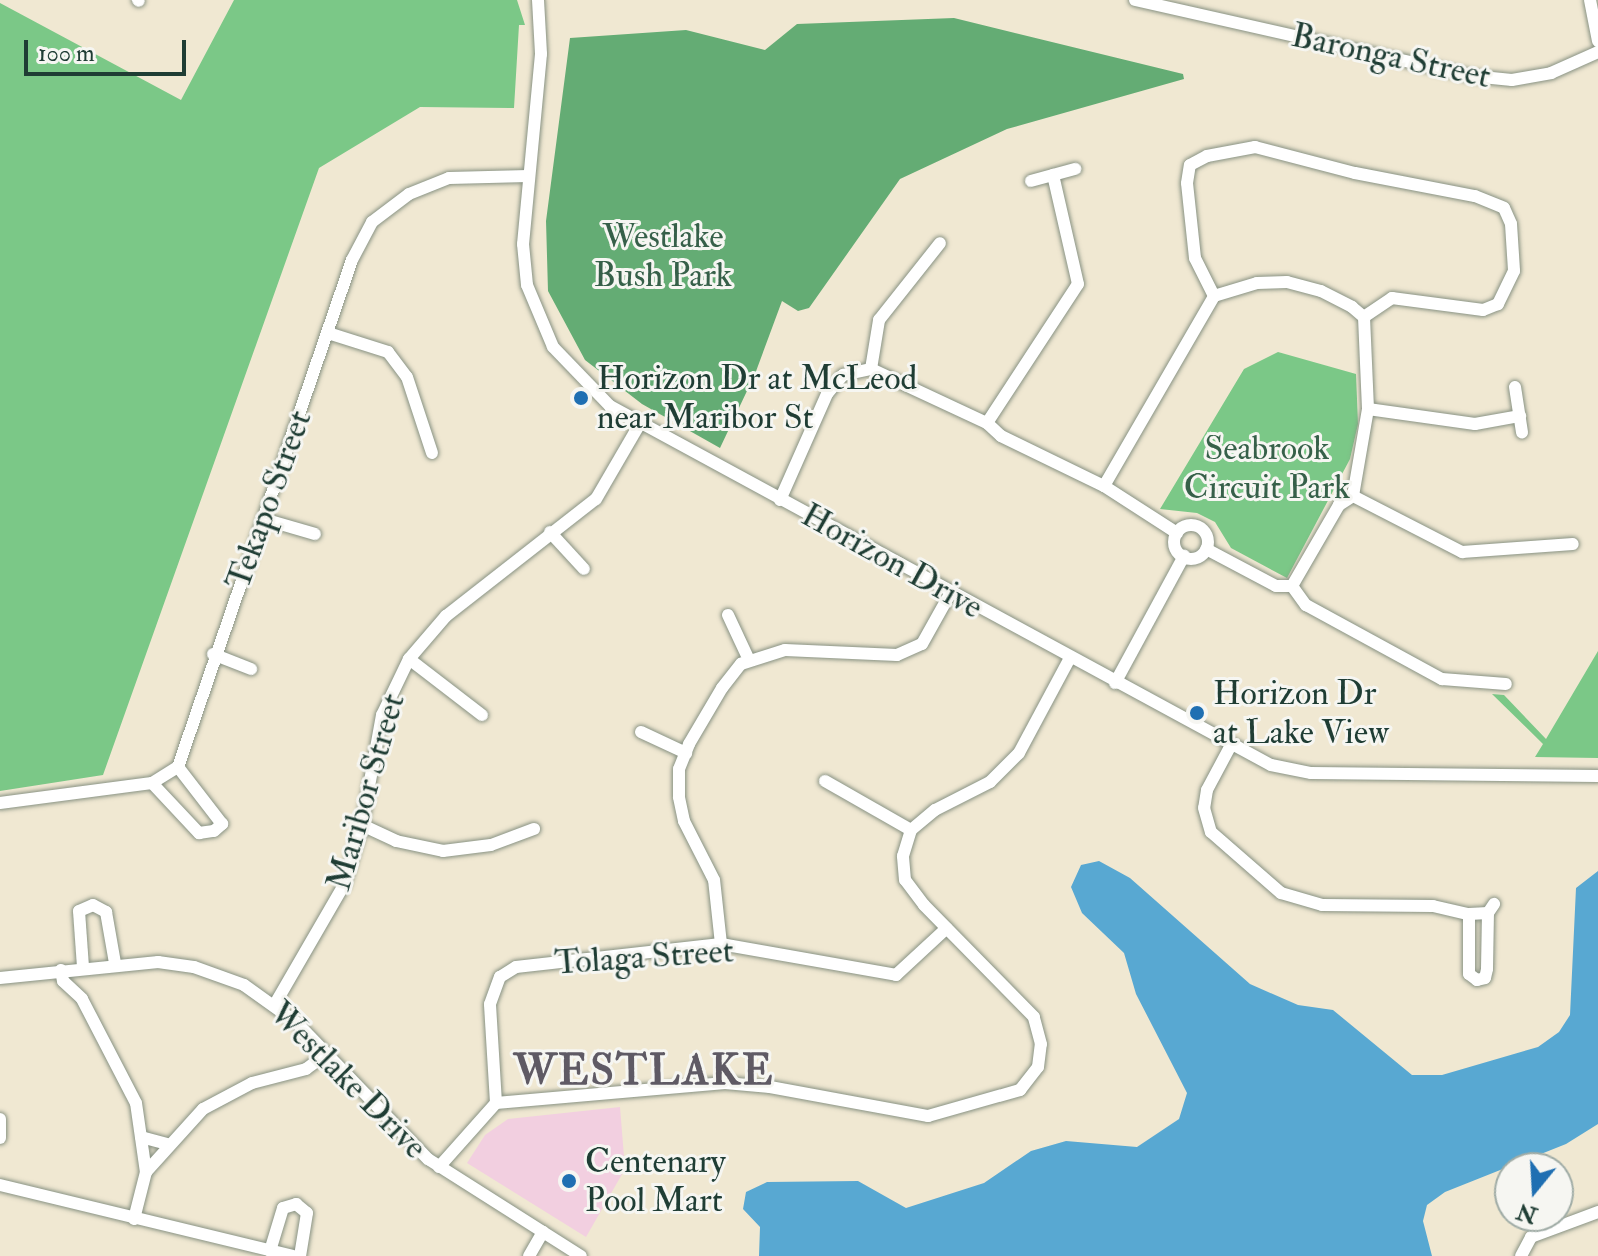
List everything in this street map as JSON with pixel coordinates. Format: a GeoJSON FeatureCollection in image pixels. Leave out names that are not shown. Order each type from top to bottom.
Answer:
{"type":"FeatureCollection","features":[{"type":"Feature","properties":{"kind":"street","name":"Horizon Drive"},"geometry":{"type":"LineString","coordinates":[[538,0],[541,54],[528,176],[524,264],[542,325],[569,369],[597,396],[639,425],[1271,765],[1311,773],[1598,776]]}},
{"type":"Feature","properties":{"kind":"street","name":"Baronga Street"},"geometry":{"type":"LineString","coordinates":[[1138,0],[1485,77],[1512,80],[1551,73],[1598,52]]}},
{"type":"Feature","properties":{"kind":"street"},"geometry":{"type":"LineString","coordinates":[[1590,0],[1598,41]]}},
{"type":"Feature","properties":{"kind":"street"},"geometry":{"type":"LineString","coordinates":[[1214,296],[1195,258],[1187,183],[1190,165],[1207,156],[1255,147],[1355,173],[1475,196],[1504,208],[1511,224],[1514,271],[1498,304],[1483,310],[1392,298],[1364,317]]}},
{"type":"Feature","properties":{"kind":"street"},"geometry":{"type":"LineString","coordinates":[[1031,181],[1075,169]]}},
{"type":"Feature","properties":{"kind":"street"},"geometry":{"type":"LineString","coordinates":[[987,423],[1078,284],[1053,175]]}},
{"type":"Feature","properties":{"kind":"street","name":"Tekapo Street"},"geometry":{"type":"LineString","coordinates":[[178,767],[213,654],[352,260],[372,222],[409,194],[449,178],[528,176]]}},
{"type":"Feature","properties":{"kind":"street"},"geometry":{"type":"LineString","coordinates":[[871,369],[879,320],[940,243]]}},
{"type":"Feature","properties":{"kind":"street"},"geometry":{"type":"LineString","coordinates":[[1104,486],[1214,296],[1257,283],[1287,282],[1321,291],[1364,317]]}},
{"type":"Feature","properties":{"kind":"street"},"geometry":{"type":"LineString","coordinates":[[1292,586],[1339,505],[1353,496],[1368,409],[1364,317]]}},
{"type":"Feature","properties":{"kind":"street"},"geometry":{"type":"LineString","coordinates":[[328,333],[388,352],[407,377],[432,453]]}},
{"type":"Feature","properties":{"kind":"street"},"geometry":{"type":"LineString","coordinates":[[780,500],[827,394],[843,375],[871,369],[987,423],[1001,436],[1104,486],[1177,533]]}},
{"type":"Feature","properties":{"kind":"street"},"geometry":{"type":"LineString","coordinates":[[1515,387],[1522,432]]}},
{"type":"Feature","properties":{"kind":"street"},"geometry":{"type":"LineString","coordinates":[[1368,409],[1475,424],[1520,416]]}},
{"type":"Feature","properties":{"kind":"street","name":"Maribor Street"},"geometry":{"type":"LineString","coordinates":[[275,1004],[344,885],[362,825],[382,715],[409,659],[446,616],[596,499],[639,425]]}},
{"type":"Feature","properties":{"kind":"street"},"geometry":{"type":"LineString","coordinates":[[1353,496],[1462,552],[1573,544]]}},
{"type":"Feature","properties":{"kind":"street"},"geometry":{"type":"LineString","coordinates":[[263,519],[315,534]]}},
{"type":"Feature","properties":{"kind":"street"},"geometry":{"type":"LineString","coordinates":[[1187,525],[1199,527],[1207,537],[1206,549],[1194,558],[1184,556],[1175,546],[1177,533],[1187,525]]}},
{"type":"Feature","properties":{"kind":"street"},"geometry":{"type":"LineString","coordinates":[[550,532],[584,569]]}},
{"type":"Feature","properties":{"kind":"street"},"geometry":{"type":"LineString","coordinates":[[1206,549],[1276,586],[1292,586]]}},
{"type":"Feature","properties":{"kind":"street"},"geometry":{"type":"LineString","coordinates":[[1115,683],[1184,556]]}},
{"type":"Feature","properties":{"kind":"street"},"geometry":{"type":"LineString","coordinates":[[1292,586],[1306,605],[1442,679],[1506,684]]}},
{"type":"Feature","properties":{"kind":"street"},"geometry":{"type":"LineString","coordinates":[[721,944],[714,880],[684,821],[679,797],[686,753],[722,688],[749,660],[785,650],[897,655],[922,644],[950,594]]}},
{"type":"Feature","properties":{"kind":"street"},"geometry":{"type":"LineString","coordinates":[[728,615],[749,660]]}},
{"type":"Feature","properties":{"kind":"street"},"geometry":{"type":"LineString","coordinates":[[213,654],[251,669]]}},
{"type":"Feature","properties":{"kind":"street"},"geometry":{"type":"LineString","coordinates":[[439,1167],[496,1103],[725,1083],[770,1087],[928,1116],[958,1112],[1020,1090],[1038,1067],[1041,1044],[1034,1017],[905,880],[903,856],[911,830],[1008,765],[1070,658]]}},
{"type":"Feature","properties":{"kind":"street"},"geometry":{"type":"LineString","coordinates":[[409,659],[482,715]]}},
{"type":"Feature","properties":{"kind":"street"},"geometry":{"type":"LineString","coordinates":[[641,732],[686,753]]}},
{"type":"Feature","properties":{"kind":"street"},"geometry":{"type":"LineString","coordinates":[[1231,745],[1207,790],[1204,808],[1211,832],[1281,893],[1322,905],[1433,906],[1469,914],[1491,909],[1487,969],[1485,978],[1477,980],[1469,974],[1469,914]]}},
{"type":"Feature","properties":{"kind":"street"},"geometry":{"type":"LineString","coordinates":[[0,803],[152,783],[178,767],[222,824],[214,831],[199,833],[152,783]]}},
{"type":"Feature","properties":{"kind":"street"},"geometry":{"type":"LineString","coordinates":[[825,781],[911,830]]}},
{"type":"Feature","properties":{"kind":"street"},"geometry":{"type":"LineString","coordinates":[[362,825],[396,841],[443,851],[491,845],[534,829]]}},
{"type":"Feature","properties":{"kind":"street"},"geometry":{"type":"LineString","coordinates":[[83,967],[79,911],[93,905],[106,912],[115,963]]}},
{"type":"Feature","properties":{"kind":"street","name":"Tolaga Street"},"geometry":{"type":"LineString","coordinates":[[496,1103],[490,1004],[500,977],[516,967],[721,944],[896,975],[947,928]]}},
{"type":"Feature","properties":{"kind":"street","name":"Westlake Drive"},"geometry":{"type":"LineString","coordinates":[[0,978],[115,963],[194,967],[228,978],[275,1004],[327,1054],[384,1117],[439,1167],[581,1256]]}},
{"type":"Feature","properties":{"kind":"street"},"geometry":{"type":"LineString","coordinates":[[61,970],[63,981],[82,999],[136,1103],[146,1172],[134,1219]]}},
{"type":"Feature","properties":{"kind":"street"},"geometry":{"type":"LineString","coordinates":[[146,1172],[203,1109],[227,1093],[306,1069],[327,1054]]}},
{"type":"Feature","properties":{"kind":"street"},"geometry":{"type":"LineString","coordinates":[[0,1119],[0,1138]]}},
{"type":"Feature","properties":{"kind":"street"},"geometry":{"type":"LineString","coordinates":[[141,1137],[170,1145]]}},
{"type":"Feature","properties":{"kind":"street"},"geometry":{"type":"LineString","coordinates":[[0,1185],[293,1256]]}},
{"type":"Feature","properties":{"kind":"street"},"geometry":{"type":"LineString","coordinates":[[270,1251],[283,1208],[296,1204],[307,1213],[300,1256]]}},
{"type":"Feature","properties":{"kind":"street"},"geometry":{"type":"LineString","coordinates":[[1521,1256],[1531,1237],[1598,1212]]}},
{"type":"Feature","properties":{"kind":"street"},"geometry":{"type":"LineString","coordinates":[[529,1256],[543,1232]]}},
{"type":"Feature","properties":{"kind":"shaded area"},"geometry":{"type":"Polygon","coordinates":[[[620,1107],[625,1169],[586,1237],[467,1163],[485,1135],[508,1119],[620,1107]]]}},
{"type":"Feature","properties":{"kind":"green space"},"geometry":{"type":"Polygon","coordinates":[[[234,0],[517,0],[525,25],[519,25],[514,108],[420,107],[319,168],[103,775],[0,791],[0,3],[181,100],[234,0]]]}},
{"type":"Feature","properties":{"kind":"green space","name":"Westlake Bush Park"},"geometry":{"type":"Polygon","coordinates":[[[954,18],[1183,74],[1184,79],[1007,129],[900,179],[809,308],[798,311],[782,301],[755,374],[720,448],[642,404],[585,360],[548,291],[546,221],[570,38],[686,30],[765,50],[797,24],[954,18]]]}},
{"type":"Feature","properties":{"kind":"green space","name":"Seabrook Circuit Park"},"geometry":{"type":"Polygon","coordinates":[[[1278,352],[1356,374],[1358,424],[1350,459],[1287,578],[1231,548],[1215,522],[1197,513],[1160,509],[1244,369],[1278,352]]]}},
{"type":"Feature","properties":{"kind":"green space"},"geometry":{"type":"Polygon","coordinates":[[[1598,651],[1598,758],[1535,757],[1543,744],[1492,694],[1504,695],[1546,739],[1598,651]]]}},
{"type":"Feature","properties":{"kind":"water"},"geometry":{"type":"Polygon","coordinates":[[[1099,861],[1130,878],[1250,984],[1298,1005],[1333,1010],[1412,1075],[1442,1075],[1538,1047],[1559,1032],[1570,1015],[1576,888],[1598,871],[1598,1124],[1566,1144],[1546,1152],[1494,1152],[1494,1173],[1445,1192],[1427,1205],[1423,1221],[1432,1256],[759,1256],[760,1227],[743,1209],[746,1192],[767,1182],[858,1181],[906,1208],[984,1183],[1031,1151],[1066,1141],[1137,1147],[1179,1119],[1187,1093],[1136,994],[1124,953],[1082,913],[1071,887],[1081,865],[1099,861]]]}},
{"type":"Feature","properties":{"kind":"place","name":"Horizon Dr at McLeod near Maribor St"},"geometry":{"type":"Point","coordinates":[581,398]}},
{"type":"Feature","properties":{"kind":"place","name":"Horizon Dr at Lake View"},"geometry":{"type":"Point","coordinates":[1197,713]}},
{"type":"Feature","properties":{"kind":"place","name":"Centenary Pool Mart"},"geometry":{"type":"Point","coordinates":[569,1181]}},
{"type":"Feature","properties":{"kind":"district","name":"WESTLAKE"},"geometry":{"type":"Point","coordinates":[644,1071]}}]}
